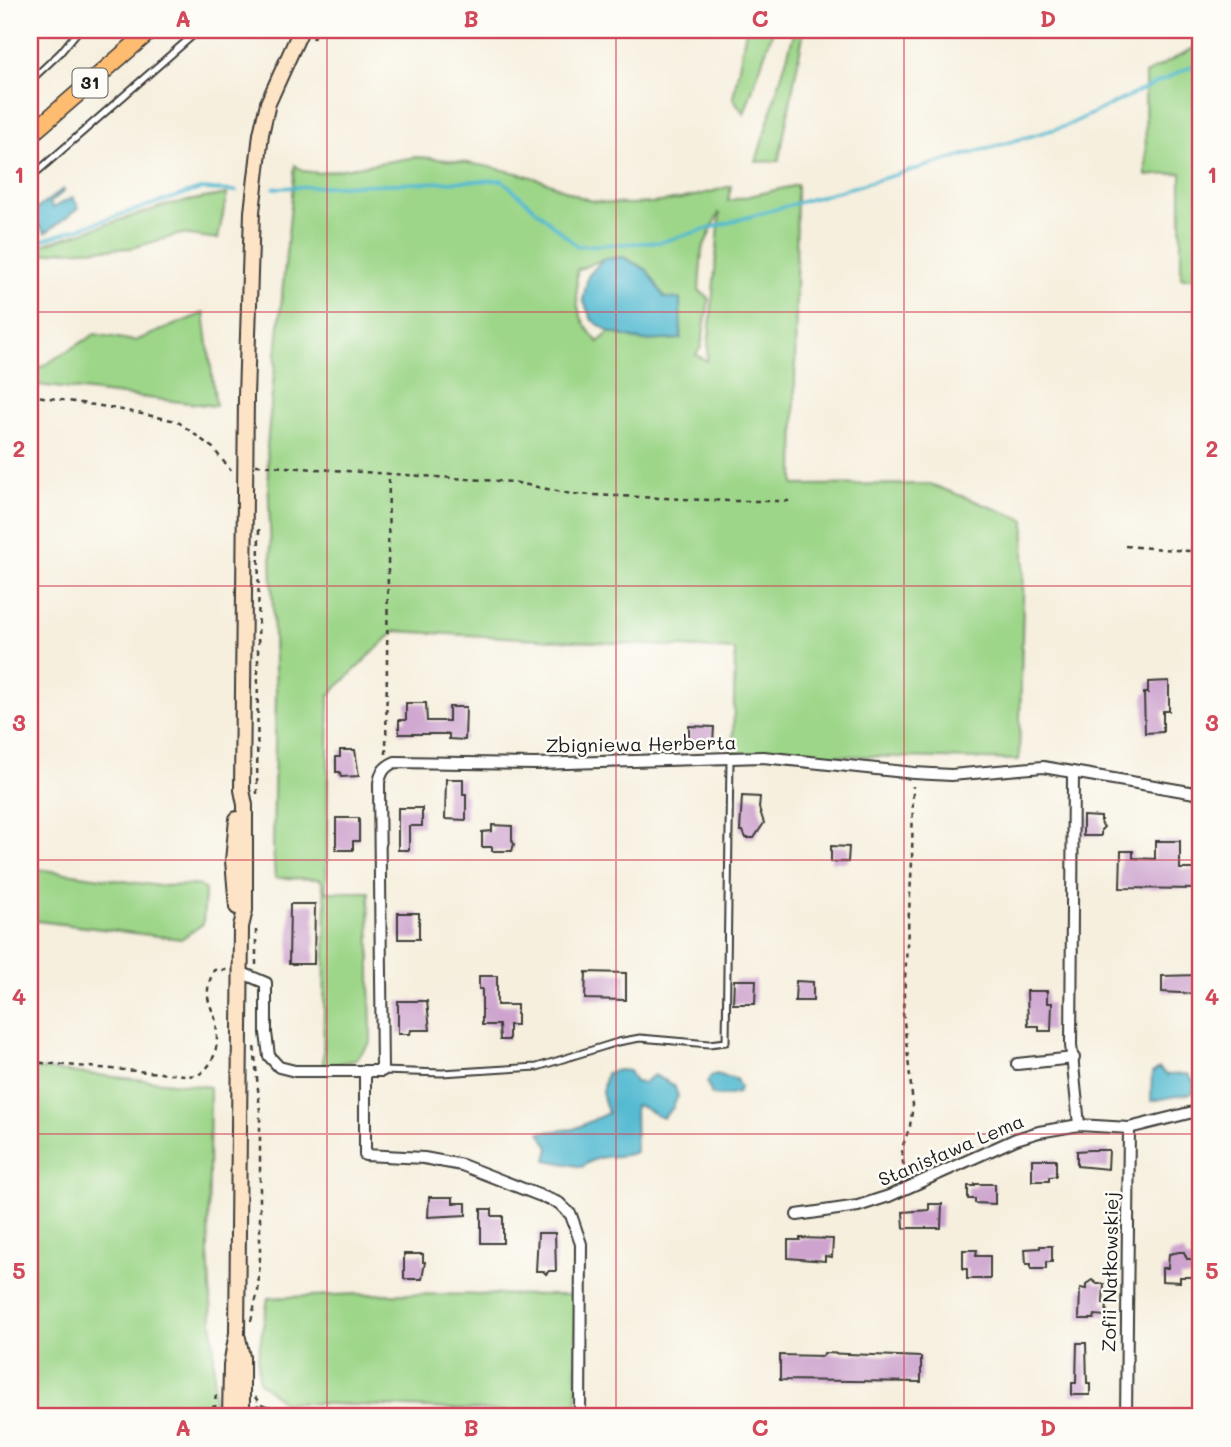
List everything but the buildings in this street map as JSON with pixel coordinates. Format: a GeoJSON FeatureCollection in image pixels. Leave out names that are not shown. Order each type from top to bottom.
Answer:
{"type":"FeatureCollection","features":[{"type":"Feature","properties":{"kind":"main road","name":"31"},"geometry":{"type":"LineString","coordinates":[[30,135],[151,30]]}},
{"type":"Feature","properties":{"kind":"main road"},"geometry":{"type":"LineString","coordinates":[[242,1417],[243,1332],[238,1280],[240,972],[245,898],[245,805],[242,790],[253,470],[251,237],[255,179],[268,103],[301,30]]}},
{"type":"Feature","properties":{"kind":"main road"},"geometry":{"type":"LineString","coordinates":[[230,1417],[231,1365],[243,1332]]}},
{"type":"Feature","properties":{"kind":"street","name":"Zbigniewa Herberta"},"geometry":{"type":"LineString","coordinates":[[386,766],[395,762],[535,764],[762,757],[951,775],[1043,767],[1201,794]]}},
{"type":"Feature","properties":{"kind":"street"},"geometry":{"type":"LineString","coordinates":[[240,972],[266,983],[269,1056],[278,1067],[295,1071],[382,1071],[379,783],[386,766]]}},
{"type":"Feature","properties":{"kind":"street"},"geometry":{"type":"LineString","coordinates":[[1073,774],[1072,1045],[1079,1125]]}},
{"type":"Feature","properties":{"kind":"street"},"geometry":{"type":"LineString","coordinates":[[1017,1064],[1074,1058]]}},
{"type":"Feature","properties":{"kind":"street"},"geometry":{"type":"LineString","coordinates":[[365,1071],[365,1155],[424,1158],[462,1165],[559,1203],[571,1215],[581,1244],[580,1417]]}},
{"type":"Feature","properties":{"kind":"street","name":"Stanisława Lema"},"geometry":{"type":"LineString","coordinates":[[797,1215],[858,1206],[918,1184],[1016,1139],[1079,1125],[1129,1128],[1201,1110]]}},
{"type":"Feature","properties":{"kind":"street","name":"Zofii Nałkowskiej"},"geometry":{"type":"LineString","coordinates":[[1126,1417],[1129,1128]]}},
{"type":"Feature","properties":{"kind":"lane"},"geometry":{"type":"LineString","coordinates":[[30,81],[60,53],[79,30]]}},
{"type":"Feature","properties":{"kind":"lane"},"geometry":{"type":"LineString","coordinates":[[30,178],[200,30]]}},
{"type":"Feature","properties":{"kind":"lane"},"geometry":{"type":"LineString","coordinates":[[382,1071],[442,1073],[537,1068],[618,1042],[640,1038],[709,1044],[726,1042],[730,760]]}},
{"type":"Feature","properties":{"kind":"path"},"geometry":{"type":"LineString","coordinates":[[312,41],[318,30]]}},
{"type":"Feature","properties":{"kind":"path"},"geometry":{"type":"LineString","coordinates":[[30,395],[177,421],[213,448],[229,470],[240,478],[253,470],[389,474],[513,482],[570,494],[790,501]]}},
{"type":"Feature","properties":{"kind":"path"},"geometry":{"type":"LineString","coordinates":[[386,766],[389,474]]}},
{"type":"Feature","properties":{"kind":"path"},"geometry":{"type":"LineString","coordinates":[[257,800],[259,517]]}},
{"type":"Feature","properties":{"kind":"path"},"geometry":{"type":"LineString","coordinates":[[1125,546],[1201,552]]}},
{"type":"Feature","properties":{"kind":"path"},"geometry":{"type":"LineString","coordinates":[[914,773],[904,1012],[913,1105],[910,1126],[902,1148],[903,1163],[918,1184]]}},
{"type":"Feature","properties":{"kind":"path"},"geometry":{"type":"LineString","coordinates":[[256,923],[256,978]]}},
{"type":"Feature","properties":{"kind":"path"},"geometry":{"type":"LineString","coordinates":[[30,1062],[196,1076],[212,1065],[215,1054],[216,1023],[208,998],[208,984],[214,970],[240,972]]}},
{"type":"Feature","properties":{"kind":"path"},"geometry":{"type":"LineString","coordinates":[[243,1332],[258,1291],[260,1257],[260,1111],[254,1044]]}},
{"type":"Feature","properties":{"kind":"path"},"geometry":{"type":"LineString","coordinates":[[212,1407],[215,1407],[215,1390],[220,1390]]}},
{"type":"Feature","properties":{"kind":"path"},"geometry":{"type":"LineString","coordinates":[[251,1396],[266,1408],[282,1411],[559,1417]]}},
{"type":"Feature","properties":{"kind":"path"},"geometry":{"type":"LineString","coordinates":[[265,1417],[266,1408]]}},
{"type":"Feature","properties":{"kind":"green space"},"geometry":{"type":"Polygon","coordinates":[[[746,30],[773,30],[744,114],[733,98],[746,30]]]}},
{"type":"Feature","properties":{"kind":"green space"},"geometry":{"type":"Polygon","coordinates":[[[795,30],[804,30],[779,161],[756,162],[795,30]]]}},
{"type":"Feature","properties":{"kind":"green space"},"geometry":{"type":"Polygon","coordinates":[[[1201,44],[1201,278],[1181,278],[1181,173],[1146,176],[1145,74],[1201,44]]]}},
{"type":"Feature","properties":{"kind":"green space"},"geometry":{"type":"Polygon","coordinates":[[[416,157],[430,158],[509,171],[545,181],[593,201],[628,204],[680,199],[731,186],[728,201],[797,185],[794,485],[930,484],[1025,520],[1019,760],[733,753],[735,650],[395,631],[329,695],[326,892],[369,892],[371,1042],[355,1060],[323,1067],[326,902],[321,879],[275,878],[273,847],[276,693],[267,445],[295,165],[303,171],[319,173],[416,157]],[[720,214],[702,250],[699,290],[709,299],[701,347],[696,355],[707,361],[720,214]],[[623,257],[603,259],[577,270],[581,317],[598,342],[610,332],[644,341],[665,298],[647,270],[623,257]]]}},
{"type":"Feature","properties":{"kind":"green space"},"geometry":{"type":"Polygon","coordinates":[[[227,194],[218,239],[181,234],[132,248],[60,251],[30,257],[30,250],[33,248],[170,204],[227,194]]]}},
{"type":"Feature","properties":{"kind":"green space"},"geometry":{"type":"Polygon","coordinates":[[[204,313],[216,406],[30,384],[30,374],[95,334],[135,341],[204,313]]]}},
{"type":"Feature","properties":{"kind":"green space"},"geometry":{"type":"Polygon","coordinates":[[[30,868],[159,886],[198,885],[205,890],[203,924],[181,939],[30,920],[30,868]]]}},
{"type":"Feature","properties":{"kind":"green space"},"geometry":{"type":"Polygon","coordinates":[[[30,1068],[210,1087],[208,1252],[214,1353],[214,1417],[30,1417],[30,1068]]]}},
{"type":"Feature","properties":{"kind":"green space"},"geometry":{"type":"Polygon","coordinates":[[[357,1294],[576,1295],[577,1414],[282,1402],[259,1381],[258,1356],[268,1298],[357,1294]]]}},
{"type":"Feature","properties":{"kind":"water"},"geometry":{"type":"Polygon","coordinates":[[[63,189],[50,203],[53,208],[73,197],[79,208],[45,233],[30,214],[63,189]]]}},
{"type":"Feature","properties":{"kind":"water"},"geometry":{"type":"Polygon","coordinates":[[[623,257],[647,270],[665,298],[680,299],[681,339],[644,341],[610,332],[592,320],[583,300],[588,276],[603,259],[623,257]]]}},
{"type":"Feature","properties":{"kind":"water"},"geometry":{"type":"Polygon","coordinates":[[[1159,1068],[1167,1075],[1188,1074],[1195,1084],[1193,1093],[1151,1101],[1152,1073],[1159,1068]]]}},
{"type":"Feature","properties":{"kind":"water"},"geometry":{"type":"Polygon","coordinates":[[[629,1071],[635,1082],[643,1083],[654,1075],[674,1085],[678,1096],[672,1109],[663,1118],[635,1105],[636,1152],[596,1159],[582,1167],[546,1160],[549,1148],[540,1132],[574,1129],[608,1113],[602,1093],[606,1073],[629,1071]]]}},
{"type":"Feature","properties":{"kind":"water"},"geometry":{"type":"Polygon","coordinates":[[[716,1074],[736,1079],[740,1088],[738,1093],[712,1095],[707,1082],[716,1074]]]}},
{"type":"Feature","properties":{"kind":"waterway"},"geometry":{"type":"LineString","coordinates":[[274,188],[502,180],[577,246],[661,242],[1066,126],[1201,62]]}},
{"type":"Feature","properties":{"kind":"waterway"},"geometry":{"type":"LineString","coordinates":[[30,244],[200,189],[236,191]]}}]}
